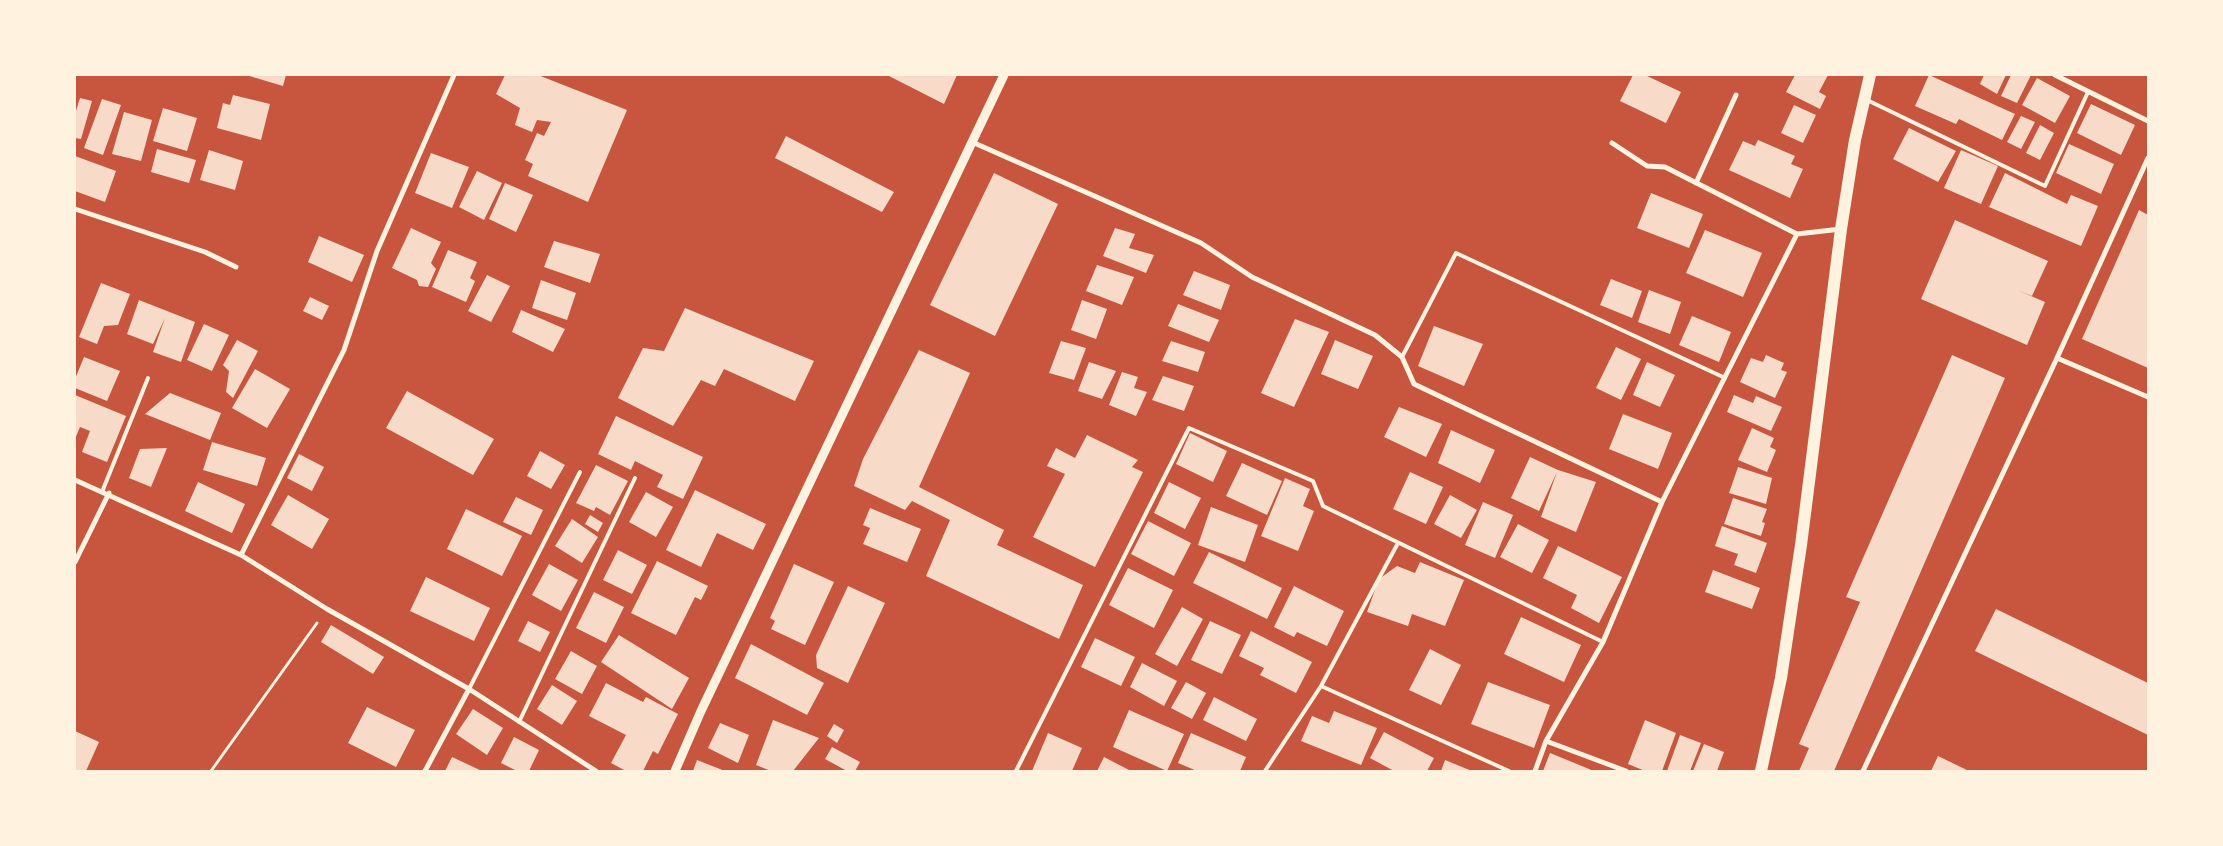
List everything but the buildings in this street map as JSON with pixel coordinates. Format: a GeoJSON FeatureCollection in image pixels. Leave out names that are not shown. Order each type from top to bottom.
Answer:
{"type":"FeatureCollection","features":[{"type":"Feature","properties":{"kind":"main road"},"geometry":{"type":"LineString","coordinates":[[1761,771],[1781,678],[1801,545],[1841,229],[1855,140],[1870,75]]}},
{"type":"Feature","properties":{"kind":"street"},"geometry":{"type":"LineString","coordinates":[[240,555],[344,350],[377,251],[454,75]]}},
{"type":"Feature","properties":{"kind":"street"},"geometry":{"type":"LineString","coordinates":[[675,771],[700,710],[1004,75]]}},
{"type":"Feature","properties":{"kind":"street"},"geometry":{"type":"LineString","coordinates":[[2055,75],[2148,121]]}},
{"type":"Feature","properties":{"kind":"street"},"geometry":{"type":"LineString","coordinates":[[1696,183],[1736,95]]}},
{"type":"Feature","properties":{"kind":"street"},"geometry":{"type":"LineString","coordinates":[[972,142],[1201,244],[1252,277],[1375,335],[1402,357],[1414,384],[1662,502]]}},
{"type":"Feature","properties":{"kind":"street"},"geometry":{"type":"LineString","coordinates":[[1612,143],[1647,166],[1665,167],[1796,234],[1841,229]]}},
{"type":"Feature","properties":{"kind":"street"},"geometry":{"type":"LineString","coordinates":[[1863,771],[2057,358],[2148,158]]}},
{"type":"Feature","properties":{"kind":"street"},"geometry":{"type":"LineString","coordinates":[[75,209],[205,252],[236,267]]}},
{"type":"Feature","properties":{"kind":"street"},"geometry":{"type":"LineString","coordinates":[[1535,771],[1546,741],[1603,642],[1662,502],[1796,234]]}},
{"type":"Feature","properties":{"kind":"street"},"geometry":{"type":"LineString","coordinates":[[2057,358],[2148,397]]}},
{"type":"Feature","properties":{"kind":"street"},"geometry":{"type":"LineString","coordinates":[[75,480],[240,555],[327,609],[469,689],[596,771]]}},
{"type":"Feature","properties":{"kind":"street"},"geometry":{"type":"LineString","coordinates":[[75,562],[109,494]]}},
{"type":"Feature","properties":{"kind":"street"},"geometry":{"type":"LineString","coordinates":[[425,771],[469,689]]}},
{"type":"Feature","properties":{"kind":"street"},"geometry":{"type":"LineString","coordinates":[[1546,741],[1626,771]]}},
{"type":"Feature","properties":{"kind":"lane"},"geometry":{"type":"LineString","coordinates":[[1865,99],[2046,186],[2088,92]]}},
{"type":"Feature","properties":{"kind":"lane"},"geometry":{"type":"LineString","coordinates":[[1402,357],[1456,252],[1723,377]]}},
{"type":"Feature","properties":{"kind":"lane"},"geometry":{"type":"LineString","coordinates":[[102,492],[148,378]]}},
{"type":"Feature","properties":{"kind":"lane"},"geometry":{"type":"LineString","coordinates":[[1016,771],[1189,428],[1314,481],[1323,506],[1603,642]]}},
{"type":"Feature","properties":{"kind":"lane"},"geometry":{"type":"LineString","coordinates":[[469,689],[580,472]]}},
{"type":"Feature","properties":{"kind":"lane"},"geometry":{"type":"LineString","coordinates":[[519,722],[635,478]]}},
{"type":"Feature","properties":{"kind":"lane"},"geometry":{"type":"LineString","coordinates":[[1265,771],[1321,686],[1398,543]]}},
{"type":"Feature","properties":{"kind":"lane"},"geometry":{"type":"LineString","coordinates":[[1321,686],[1509,771]]}},
{"type":"Feature","properties":{"kind":"path"},"geometry":{"type":"LineString","coordinates":[[211,771],[327,609]]}}]}
